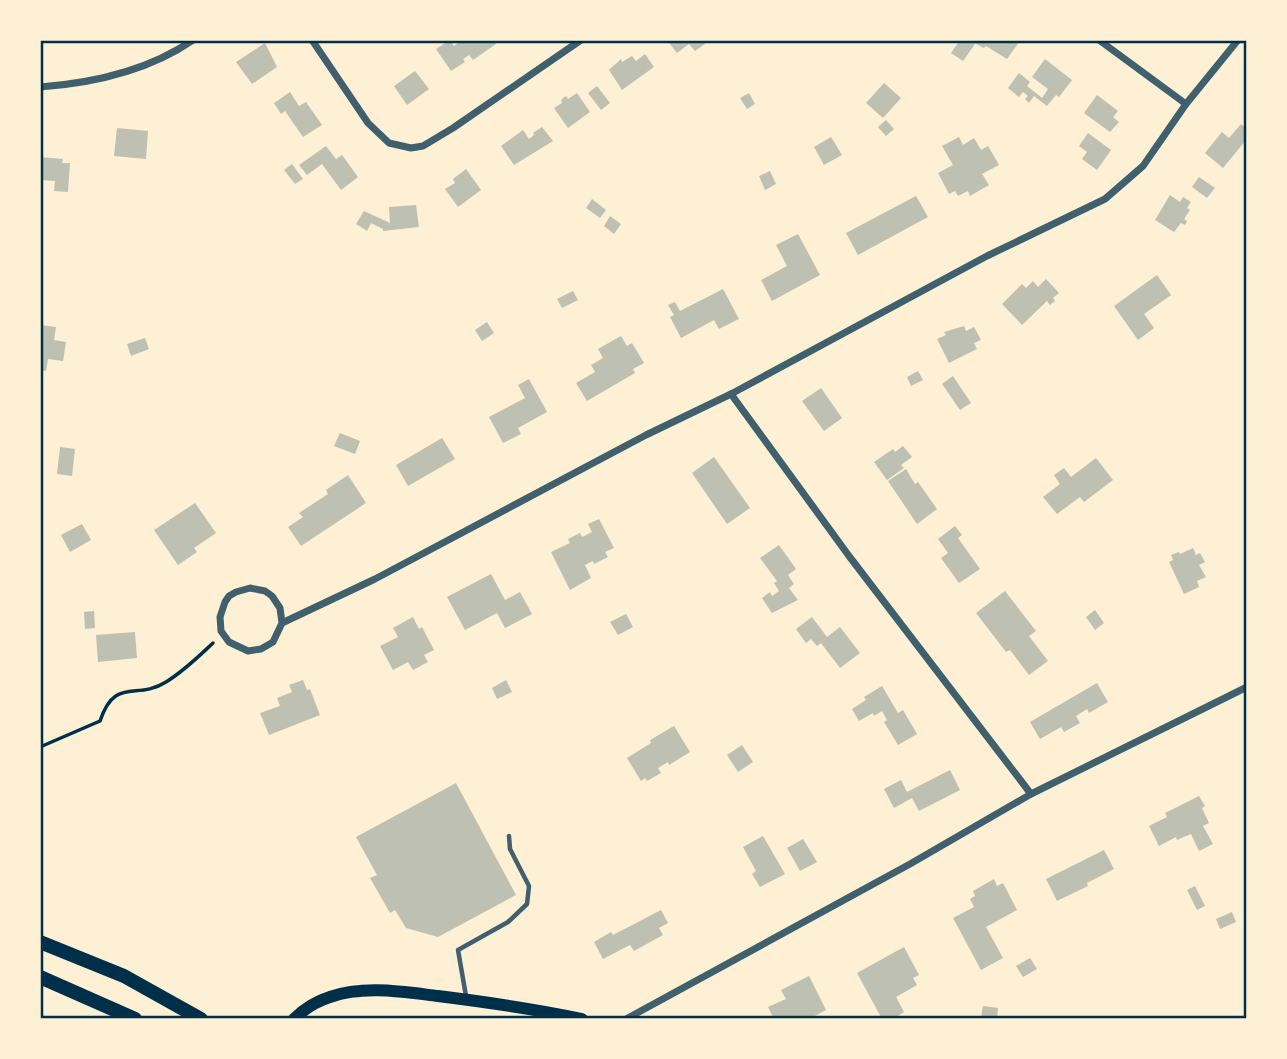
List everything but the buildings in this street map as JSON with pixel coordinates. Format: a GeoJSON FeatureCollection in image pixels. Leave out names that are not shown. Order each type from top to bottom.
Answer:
{"type":"FeatureCollection","features":[{"type":"Feature","properties":{"kind":"main road"},"geometry":{"type":"LineString","coordinates":[[40,942],[124,976],[201,1019]]}},
{"type":"Feature","properties":{"kind":"main road"},"geometry":{"type":"LineString","coordinates":[[40,977],[135,1019]]}},
{"type":"Feature","properties":{"kind":"main road"},"geometry":{"type":"LineString","coordinates":[[294,1019],[313,1004],[330,997],[358,992],[394,991],[466,999],[582,1019]]}},
{"type":"Feature","properties":{"kind":"street"},"geometry":{"type":"LineString","coordinates":[[40,87],[94,79],[138,68],[165,57],[193,40]]}},
{"type":"Feature","properties":{"kind":"street"},"geometry":{"type":"LineString","coordinates":[[312,40],[368,123],[389,143],[411,148],[423,146],[444,134],[581,40]]}},
{"type":"Feature","properties":{"kind":"street"},"geometry":{"type":"LineString","coordinates":[[1099,40],[1186,104]]}},
{"type":"Feature","properties":{"kind":"street"},"geometry":{"type":"LineString","coordinates":[[282,623],[375,579],[646,435],[732,394],[987,256],[1105,199],[1143,166],[1186,104],[1238,40]]}},
{"type":"Feature","properties":{"kind":"street"},"geometry":{"type":"LineString","coordinates":[[732,394],[849,556],[1031,794]]}},
{"type":"Feature","properties":{"kind":"street"},"geometry":{"type":"LineString","coordinates":[[243,589],[258,589],[272,596],[280,608],[282,623],[273,642],[261,649],[241,649],[225,637],[220,624],[221,609],[229,596],[243,589]]}},
{"type":"Feature","properties":{"kind":"street"},"geometry":{"type":"LineString","coordinates":[[626,1019],[910,864],[1031,794],[1247,687]]}},
{"type":"Feature","properties":{"kind":"lane"},"geometry":{"type":"LineString","coordinates":[[466,999],[458,950],[508,922],[527,904],[529,886],[510,849],[509,836]]}},
{"type":"Feature","properties":{"kind":"path"},"geometry":{"type":"LineString","coordinates":[[40,747],[100,721],[111,698],[120,692],[164,684],[217,640],[225,637]]}}]}
